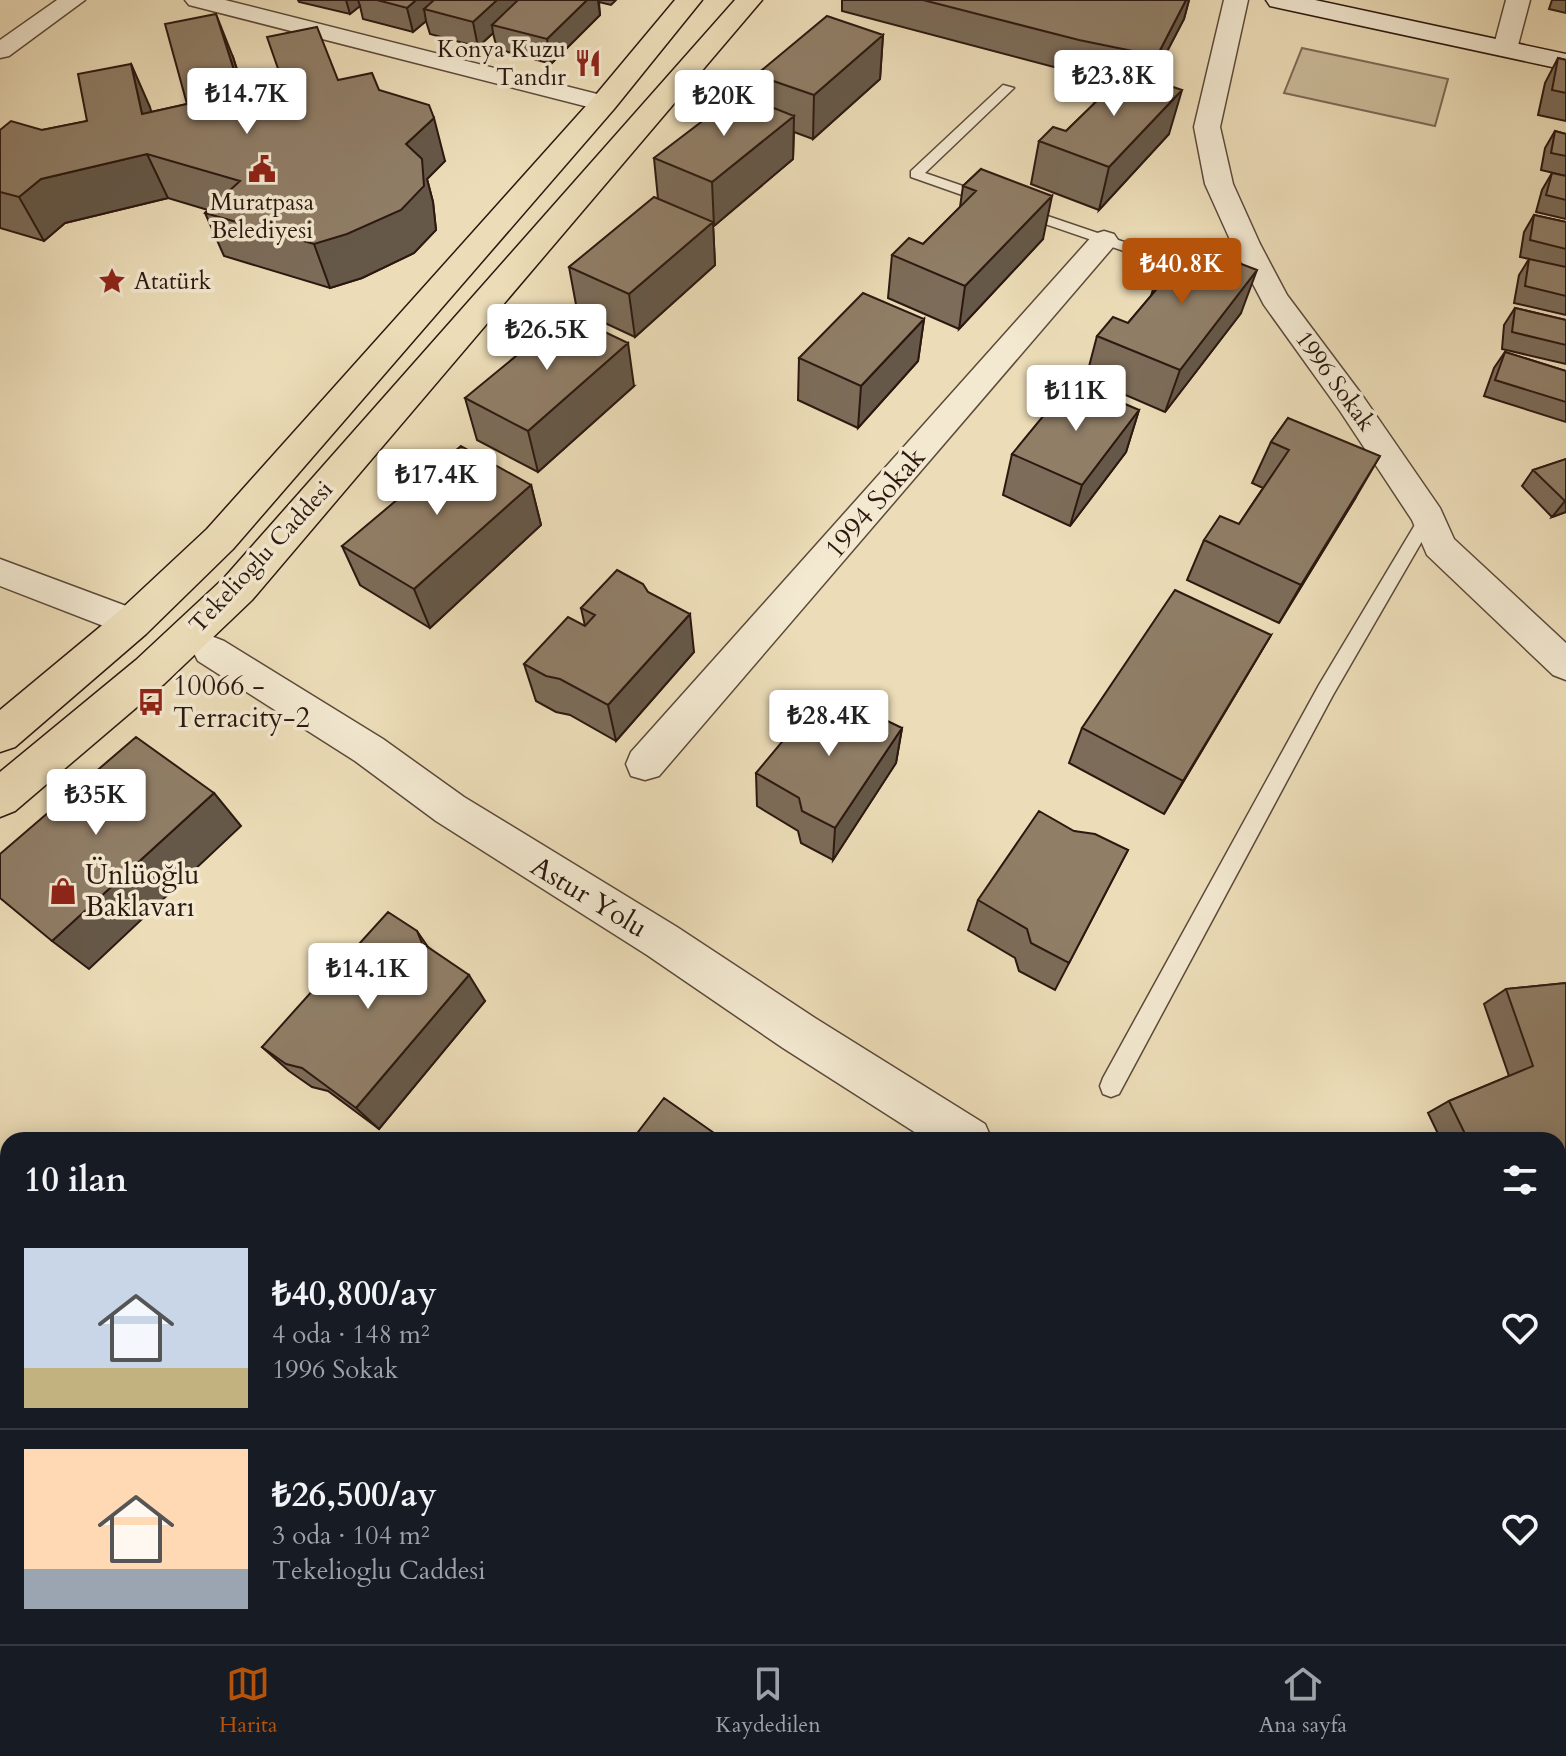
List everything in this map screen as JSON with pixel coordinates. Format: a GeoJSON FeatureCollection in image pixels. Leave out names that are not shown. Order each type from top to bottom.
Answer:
{"type":"FeatureCollection","features":[{"type":"Feature","properties":{"kind":"main road","name":"Tekelioglu Caddesi"},"geometry":{"type":"LineString","coordinates":[[0,735],[132,623],[220,539],[604,103],[689,0]]}},
{"type":"Feature","properties":{"kind":"main road","name":"Tekelioglu Caddesi"},"geometry":{"type":"LineString","coordinates":[[0,798],[150,672],[238,589],[749,0]]}},
{"type":"Feature","properties":{"kind":"street"},"geometry":{"type":"LineString","coordinates":[[0,51],[73,0]]}},
{"type":"Feature","properties":{"kind":"street"},"geometry":{"type":"LineString","coordinates":[[197,0],[604,103]]}},
{"type":"Feature","properties":{"kind":"street","name":"1996 Sokak"},"geometry":{"type":"LineString","coordinates":[[1236,0],[1207,127],[1219,184],[1246,244],[1260,293],[1361,416],[1428,517],[1439,546],[1566,665]]}},
{"type":"Feature","properties":{"kind":"street"},"geometry":{"type":"LineString","coordinates":[[1279,0],[1566,62]]}},
{"type":"Feature","properties":{"kind":"street"},"geometry":{"type":"LineString","coordinates":[[1505,49],[1518,0]]}},
{"type":"Feature","properties":{"kind":"street","name":"1994 Sokak"},"geometry":{"type":"LineString","coordinates":[[645,764],[1104,240]]}},
{"type":"Feature","properties":{"kind":"street"},"geometry":{"type":"LineString","coordinates":[[0,572],[132,623]]}},
{"type":"Feature","properties":{"kind":"street","name":"Astur Yolu"},"geometry":{"type":"LineString","coordinates":[[211,651],[369,750],[486,832],[662,941],[799,1033],[956,1132]]}},
{"type":"Feature","properties":{"kind":"lane"},"geometry":{"type":"LineString","coordinates":[[1008,88],[916,174],[1203,274]]}},
{"type":"Feature","properties":{"kind":"lane"},"geometry":{"type":"LineString","coordinates":[[1111,1086],[1326,690],[1428,517]]}},
{"type":"Feature","properties":{"kind":"shaded area"},"geometry":{"type":"Polygon","coordinates":[[[1302,48],[1448,79],[1435,126],[1284,93],[1302,48]]]}},
{"type":"Feature","properties":{"kind":"building"},"geometry":{"type":"Polygon","coordinates":[[[377,0],[416,0],[407,8],[377,0]]]}},
{"type":"Feature","properties":{"kind":"building"},"geometry":{"type":"Polygon","coordinates":[[[434,0],[497,0],[473,22],[424,9],[434,0]]]}},
{"type":"Feature","properties":{"kind":"building"},"geometry":{"type":"Polygon","coordinates":[[[518,0],[587,0],[547,39],[492,25],[518,0]]]}},
{"type":"Feature","properties":{"kind":"building"},"geometry":{"type":"Polygon","coordinates":[[[923,0],[1186,0],[1157,56],[1079,40],[923,0]]]}},
{"type":"Feature","properties":{"kind":"building","name":"Muratpasa Belediyesi"},"geometry":{"type":"Polygon","coordinates":[[[216,14],[241,92],[283,83],[267,37],[317,27],[338,80],[372,73],[379,90],[429,105],[434,118],[406,144],[422,159],[424,186],[401,210],[347,234],[314,244],[205,213],[240,181],[147,154],[41,179],[19,197],[0,192],[0,130],[11,121],[42,130],[87,121],[78,74],[131,64],[142,114],[187,104],[165,24],[216,14]]]}},
{"type":"Feature","properties":{"kind":"building"},"geometry":{"type":"Polygon","coordinates":[[[827,16],[883,35],[814,95],[756,75],[827,16]]]}},
{"type":"Feature","properties":{"kind":"building"},"geometry":{"type":"Polygon","coordinates":[[[1558,58],[1566,60],[1566,93],[1552,90],[1558,58]]]}},
{"type":"Feature","properties":{"kind":"building"},"geometry":{"type":"Polygon","coordinates":[[[1114,67],[1182,90],[1109,167],[1039,141],[1053,127],[1066,131],[1111,87],[1099,82],[1114,67]]]}},
{"type":"Feature","properties":{"kind":"building"},"geometry":{"type":"Polygon","coordinates":[[[738,94],[794,116],[712,182],[654,158],[738,94]]]}},
{"type":"Feature","properties":{"kind":"building"},"geometry":{"type":"Polygon","coordinates":[[[1555,131],[1566,134],[1566,156],[1551,153],[1555,131]]]}},
{"type":"Feature","properties":{"kind":"building"},"geometry":{"type":"Polygon","coordinates":[[[981,169],[1052,196],[965,286],[892,255],[909,238],[923,244],[976,191],[963,186],[981,169]]]}},
{"type":"Feature","properties":{"kind":"building"},"geometry":{"type":"Polygon","coordinates":[[[1552,173],[1566,176],[1566,200],[1546,195],[1552,173]]]}},
{"type":"Feature","properties":{"kind":"building"},"geometry":{"type":"Polygon","coordinates":[[[654,197],[713,222],[629,294],[569,267],[654,197]]]}},
{"type":"Feature","properties":{"kind":"building"},"geometry":{"type":"Polygon","coordinates":[[[1534,215],[1566,222],[1566,249],[1530,240],[1534,215]]]}},
{"type":"Feature","properties":{"kind":"building"},"geometry":{"type":"Polygon","coordinates":[[[1179,240],[1257,270],[1180,370],[1097,336],[1113,317],[1128,323],[1177,265],[1162,259],[1179,240]]]}},
{"type":"Feature","properties":{"kind":"building"},"geometry":{"type":"Polygon","coordinates":[[[1529,259],[1566,267],[1566,296],[1525,286],[1529,259]]]}},
{"type":"Feature","properties":{"kind":"building"},"geometry":{"type":"Polygon","coordinates":[[[863,293],[924,319],[861,386],[799,358],[863,293]]]}},
{"type":"Feature","properties":{"kind":"building"},"geometry":{"type":"Polygon","coordinates":[[[1515,308],[1566,320],[1566,345],[1512,332],[1515,308]]]}},
{"type":"Feature","properties":{"kind":"building"},"geometry":{"type":"Polygon","coordinates":[[[567,314],[628,343],[528,431],[465,398],[567,314]]]}},
{"type":"Feature","properties":{"kind":"building"},"geometry":{"type":"Polygon","coordinates":[[[1505,352],[1566,371],[1566,402],[1495,380],[1505,352]]]}},
{"type":"Feature","properties":{"kind":"building"},"geometry":{"type":"Polygon","coordinates":[[[1072,381],[1139,410],[1082,485],[1012,454],[1072,381]]]}},
{"type":"Feature","properties":{"kind":"building"},"geometry":{"type":"Polygon","coordinates":[[[1288,418],[1380,456],[1301,585],[1204,540],[1220,516],[1239,524],[1289,450],[1271,442],[1288,418]]]}},
{"type":"Feature","properties":{"kind":"building"},"geometry":{"type":"Polygon","coordinates":[[[461,446],[531,485],[414,589],[342,546],[461,446]]]}},
{"type":"Feature","properties":{"kind":"building"},"geometry":{"type":"Polygon","coordinates":[[[1566,459],[1566,501],[1565,501],[1533,470],[1566,459]]]}},
{"type":"Feature","properties":{"kind":"building"},"geometry":{"type":"Polygon","coordinates":[[[617,570],[643,584],[648,592],[690,614],[608,705],[524,664],[568,617],[585,626],[595,615],[581,608],[617,570]]]}},
{"type":"Feature","properties":{"kind":"building"},"geometry":{"type":"Polygon","coordinates":[[[1175,590],[1271,635],[1183,781],[1082,728],[1175,590]]]}},
{"type":"Feature","properties":{"kind":"building"},"geometry":{"type":"Polygon","coordinates":[[[822,694],[853,712],[873,714],[902,728],[835,828],[802,811],[799,798],[756,773],[822,694]]]}},
{"type":"Feature","properties":{"kind":"building"},"geometry":{"type":"Polygon","coordinates":[[[136,737],[214,793],[52,941],[0,898],[0,854],[136,737]]]}},
{"type":"Feature","properties":{"kind":"building"},"geometry":{"type":"Polygon","coordinates":[[[1039,811],[1074,831],[1095,834],[1128,850],[1069,963],[1031,943],[1027,929],[978,900],[1039,811]]]}},
{"type":"Feature","properties":{"kind":"building"},"geometry":{"type":"Polygon","coordinates":[[[388,912],[417,931],[422,943],[469,975],[356,1108],[302,1068],[286,1064],[262,1047],[322,980],[340,992],[355,976],[339,966],[388,912]]]}},
{"type":"Feature","properties":{"kind":"building"},"geometry":{"type":"Polygon","coordinates":[[[1566,983],[1566,1132],[1464,1132],[1449,1101],[1533,1066],[1506,989],[1566,983]]]}},
{"type":"Feature","properties":{"kind":"building"},"geometry":{"type":"Polygon","coordinates":[[[664,1098],[713,1132],[638,1132],[664,1098]]]}},
{"type":"Feature","properties":{"kind":"place","name":"Konya Kuzu Tandır"},"geometry":{"type":"Point","coordinates":[588,63]}},
{"type":"Feature","properties":{"kind":"place","name":"Muratpasa Belediyesi"},"geometry":{"type":"Point","coordinates":[262,169]}},
{"type":"Feature","properties":{"kind":"place","name":"Atatürk"},"geometry":{"type":"Point","coordinates":[112,281]}},
{"type":"Feature","properties":{"kind":"place","name":"10066 - Terracity-2"},"geometry":{"type":"Point","coordinates":[151,702]}},
{"type":"Feature","properties":{"kind":"place","name":"Ünlüoğlu Baklavarı"},"geometry":{"type":"Point","coordinates":[63,891]}}]}
